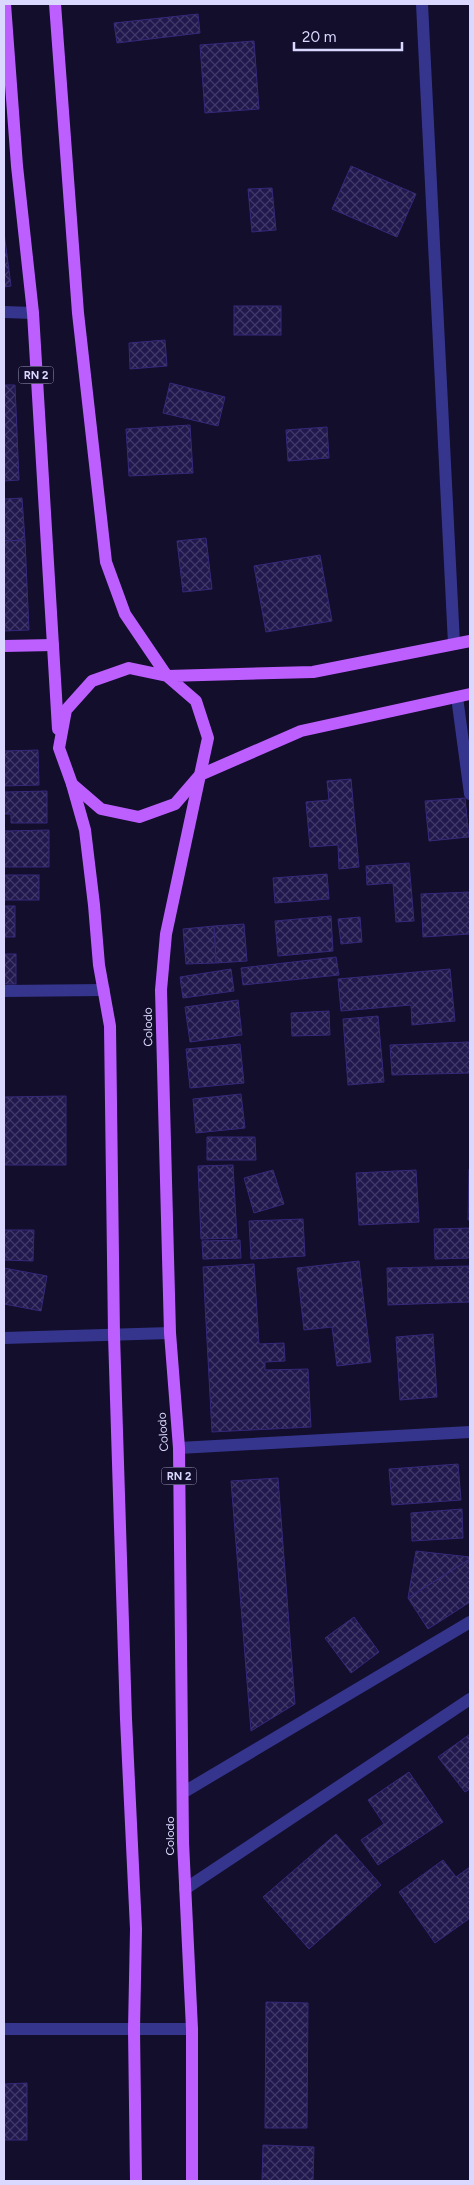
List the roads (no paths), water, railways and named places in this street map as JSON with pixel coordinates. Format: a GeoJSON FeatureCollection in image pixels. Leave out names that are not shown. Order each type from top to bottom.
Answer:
{"type":"FeatureCollection","features":[{"type":"Feature","properties":{"kind":"main road","name":"RN 2"},"geometry":{"type":"LineString","coordinates":[[5,4],[17,166],[32,313],[59,748]]}},
{"type":"Feature","properties":{"kind":"main road"},"geometry":{"type":"LineString","coordinates":[[55,4],[78,314],[106,562],[125,614],[167,676],[196,701],[208,738],[200,775]]}},
{"type":"Feature","properties":{"kind":"main road"},"geometry":{"type":"LineString","coordinates":[[136,2181],[134,2029],[136,1929],[125,1710],[114,1335],[110,1026],[99,964],[85,830],[72,784],[59,748],[66,710],[92,681],[129,668],[167,676],[313,672],[470,641]]}},
{"type":"Feature","properties":{"kind":"main road"},"geometry":{"type":"LineString","coordinates":[[4,646],[53,645]]}},
{"type":"Feature","properties":{"kind":"main road"},"geometry":{"type":"LineString","coordinates":[[72,784],[101,809],[139,817],[175,804],[200,775],[301,731],[470,694]]}},
{"type":"Feature","properties":{"kind":"main road","name":"Colodo"},"geometry":{"type":"LineString","coordinates":[[192,2181],[192,2029],[185,1889],[178,1448],[170,1333],[161,990],[166,934],[200,775]]}},
{"type":"Feature","properties":{"kind":"street"},"geometry":{"type":"LineString","coordinates":[[422,4],[454,644]]}},
{"type":"Feature","properties":{"kind":"street"},"geometry":{"type":"LineString","coordinates":[[4,312],[32,313]]}},
{"type":"Feature","properties":{"kind":"street"},"geometry":{"type":"LineString","coordinates":[[457,697],[470,794]]}},
{"type":"Feature","properties":{"kind":"street"},"geometry":{"type":"LineString","coordinates":[[4,991],[104,990]]}},
{"type":"Feature","properties":{"kind":"street"},"geometry":{"type":"LineString","coordinates":[[4,1338],[170,1333]]}},
{"type":"Feature","properties":{"kind":"street"},"geometry":{"type":"LineString","coordinates":[[178,1448],[470,1432]]}},
{"type":"Feature","properties":{"kind":"street"},"geometry":{"type":"LineString","coordinates":[[184,1792],[470,1622]]}},
{"type":"Feature","properties":{"kind":"street"},"geometry":{"type":"LineString","coordinates":[[185,1889],[470,1700]]}},
{"type":"Feature","properties":{"kind":"street"},"geometry":{"type":"LineString","coordinates":[[4,2029],[192,2029]]}}]}
